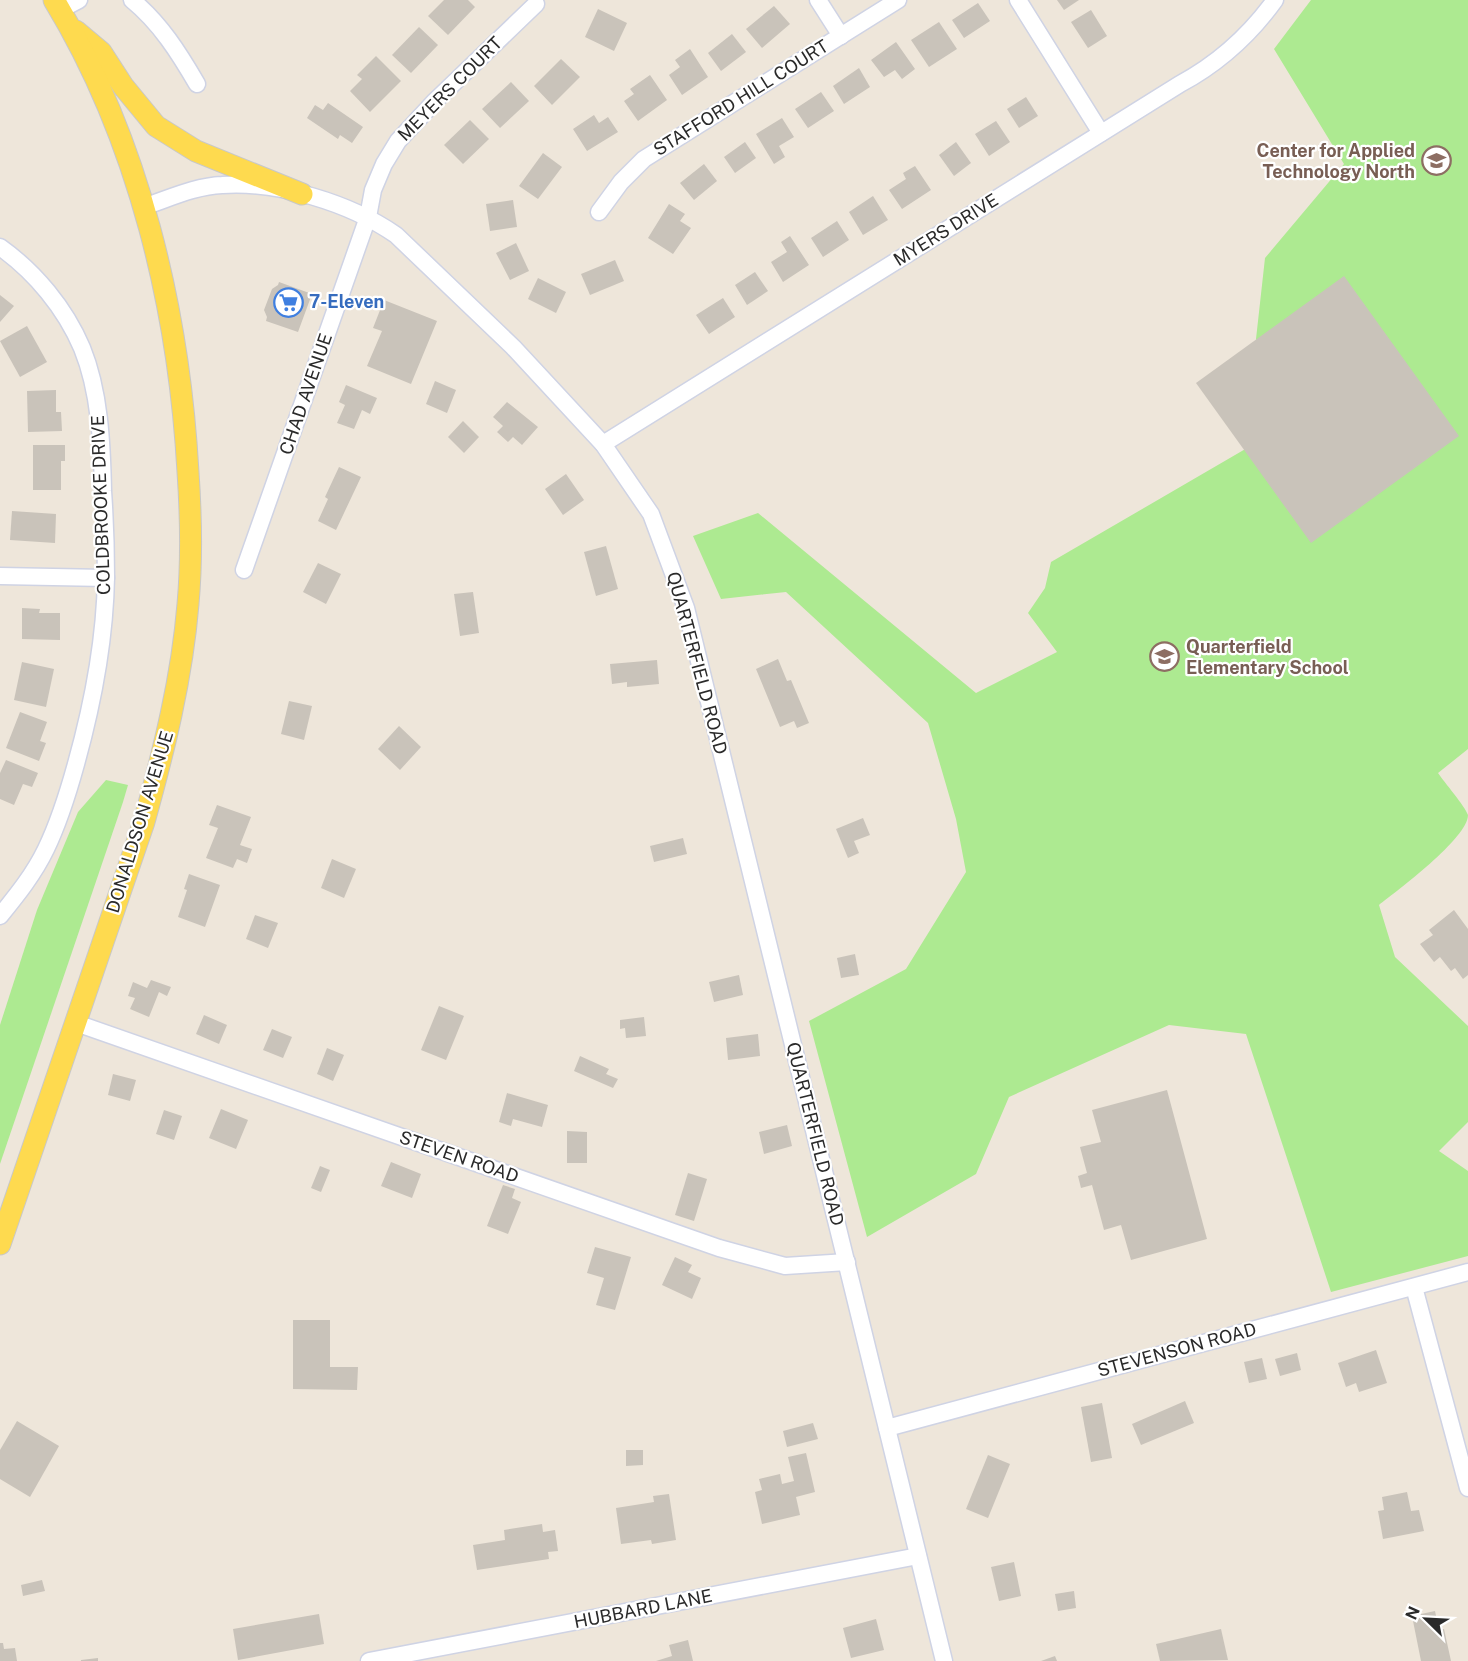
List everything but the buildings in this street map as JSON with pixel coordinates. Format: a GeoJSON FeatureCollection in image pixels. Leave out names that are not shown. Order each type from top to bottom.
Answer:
{"type":"FeatureCollection","features":[{"type":"Feature","properties":{"kind":"main road"},"geometry":{"type":"LineString","coordinates":[[60,11],[101,52],[138,106],[165,132],[205,155],[302,194]]}},
{"type":"Feature","properties":{"kind":"main road"},"geometry":{"type":"LineString","coordinates":[[60,11],[88,63],[107,106],[127,156],[143,207]]}},
{"type":"Feature","properties":{"kind":"main road","name":"DONALDSON AVENUE"},"geometry":{"type":"LineString","coordinates":[[0,1244],[152,792],[170,722],[183,654],[189,603],[191,515],[186,432],[175,348],[143,207]]}},
{"type":"Feature","properties":{"kind":"street"},"geometry":{"type":"LineString","coordinates":[[60,11],[79,0]]}},
{"type":"Feature","properties":{"kind":"street"},"geometry":{"type":"LineString","coordinates":[[132,0],[144,10],[179,52],[197,84]]}},
{"type":"Feature","properties":{"kind":"street"},"geometry":{"type":"LineString","coordinates":[[818,0],[841,36]]}},
{"type":"Feature","properties":{"kind":"street","name":"STAFFORD HILL COURT"},"geometry":{"type":"LineString","coordinates":[[599,212],[621,182],[644,159],[898,0]]}},
{"type":"Feature","properties":{"kind":"street"},"geometry":{"type":"LineString","coordinates":[[1017,0],[1101,133]]}},
{"type":"Feature","properties":{"kind":"street","name":"MYERS DRIVE"},"geometry":{"type":"LineString","coordinates":[[603,444],[1180,84],[1204,72],[1232,50],[1257,24],[1275,0]]}},
{"type":"Feature","properties":{"kind":"street","name":"MEYERS COURT"},"geometry":{"type":"LineString","coordinates":[[368,217],[373,190],[398,141],[435,101],[536,4]]}},
{"type":"Feature","properties":{"kind":"street","name":"QUARTERFIELD ROAD"},"geometry":{"type":"LineString","coordinates":[[143,207],[195,190],[222,185],[259,186],[302,194],[368,217],[396,235],[472,305],[513,347],[603,444],[651,514],[686,608],[944,1661]]}},
{"type":"Feature","properties":{"kind":"street","name":"CHAD AVENUE"},"geometry":{"type":"LineString","coordinates":[[244,570],[368,217]]}},
{"type":"Feature","properties":{"kind":"street","name":"COLDBROOKE DRIVE"},"geometry":{"type":"LineString","coordinates":[[0,248],[28,270],[50,294],[68,319],[82,349],[91,377],[97,409],[103,471],[106,578],[97,667],[69,790],[46,850],[25,886],[0,916]]}},
{"type":"Feature","properties":{"kind":"street"},"geometry":{"type":"LineString","coordinates":[[0,576],[106,578]]}},
{"type":"Feature","properties":{"kind":"street","name":"STEVEN ROAD"},"geometry":{"type":"LineString","coordinates":[[76,1023],[719,1248],[785,1266],[847,1262]]}},
{"type":"Feature","properties":{"kind":"street","name":"STEVENSON ROAD"},"geometry":{"type":"LineString","coordinates":[[887,1428],[1468,1272]]}},
{"type":"Feature","properties":{"kind":"street"},"geometry":{"type":"LineString","coordinates":[[1414,1287],[1468,1488]]}},
{"type":"Feature","properties":{"kind":"street","name":"HUBBARD LANE"},"geometry":{"type":"LineString","coordinates":[[369,1661],[918,1556]]}},
{"type":"Feature","properties":{"kind":"green space"},"geometry":{"type":"Polygon","coordinates":[[[1311,0],[1468,0],[1468,749],[1438,773],[1468,815],[1465,825],[1445,850],[1379,905],[1395,957],[1468,1026],[1468,1122],[1439,1151],[1468,1171],[1468,1256],[1331,1292],[1246,1034],[1169,1025],[1009,1097],[976,1174],[867,1237],[809,1021],[906,969],[966,872],[956,819],[928,723],[786,592],[721,599],[693,536],[758,513],[976,693],[1057,652],[1028,613],[1045,588],[1051,562],[1292,422],[1256,339],[1265,258],[1344,164],[1274,49],[1311,0]]]}},
{"type":"Feature","properties":{"kind":"green space"},"geometry":{"type":"Polygon","coordinates":[[[106,780],[128,785],[0,1164],[0,1025],[37,910],[78,812],[106,780]]]}},
{"type":"Feature","properties":{"kind":"place","name":"Center for Applied Technology North"},"geometry":{"type":"Point","coordinates":[1436,161]}},
{"type":"Feature","properties":{"kind":"place","name":"7-Eleven"},"geometry":{"type":"Point","coordinates":[288,302]}},
{"type":"Feature","properties":{"kind":"place","name":"Quarterfield Elementary School"},"geometry":{"type":"Point","coordinates":[1165,657]}}]}
